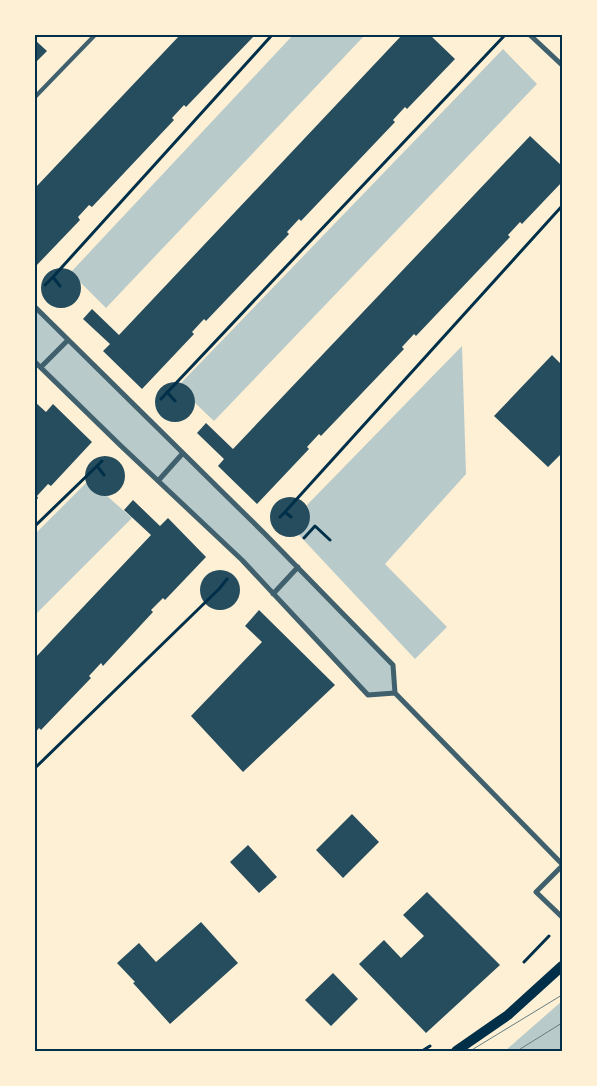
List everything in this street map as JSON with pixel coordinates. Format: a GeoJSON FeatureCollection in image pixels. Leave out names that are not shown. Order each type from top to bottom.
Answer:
{"type":"FeatureCollection","features":[{"type":"Feature","properties":{"kind":"main road"},"geometry":{"type":"LineString","coordinates":[[456,1051],[508,1015],[562,966]]}},
{"type":"Feature","properties":{"kind":"street"},"geometry":{"type":"LineString","coordinates":[[530,35],[562,65]]}},
{"type":"Feature","properties":{"kind":"street"},"geometry":{"type":"LineString","coordinates":[[35,307],[286,555],[393,664],[394,693],[562,865],[536,892],[562,917]]}},
{"type":"Feature","properties":{"kind":"street"},"geometry":{"type":"LineString","coordinates":[[41,367],[68,340]]}},
{"type":"Feature","properties":{"kind":"street"},"geometry":{"type":"LineString","coordinates":[[35,362],[242,560],[368,695],[394,693]]}},
{"type":"Feature","properties":{"kind":"street"},"geometry":{"type":"LineString","coordinates":[[158,481],[183,453]]}},
{"type":"Feature","properties":{"kind":"street"},"geometry":{"type":"LineString","coordinates":[[273,594],[298,567]]}},
{"type":"Feature","properties":{"kind":"lane"},"geometry":{"type":"LineString","coordinates":[[35,97],[95,35]]}},
{"type":"Feature","properties":{"kind":"path"},"geometry":{"type":"LineString","coordinates":[[53,277],[272,35]]}},
{"type":"Feature","properties":{"kind":"path"},"geometry":{"type":"LineString","coordinates":[[175,401],[167,392],[506,35]]}},
{"type":"Feature","properties":{"kind":"path"},"geometry":{"type":"LineString","coordinates":[[285,512],[562,206]]}},
{"type":"Feature","properties":{"kind":"path"},"geometry":{"type":"LineString","coordinates":[[35,526],[97,466]]}},
{"type":"Feature","properties":{"kind":"path"},"geometry":{"type":"LineString","coordinates":[[286,555],[315,526],[330,540]]}},
{"type":"Feature","properties":{"kind":"path"},"geometry":{"type":"LineString","coordinates":[[35,768],[219,589]]}},
{"type":"Feature","properties":{"kind":"shaded area"},"geometry":{"type":"Polygon","coordinates":[[[293,35],[365,35],[106,308],[80,282],[72,271],[293,35]]]}},
{"type":"Feature","properties":{"kind":"shaded area"},"geometry":{"type":"Polygon","coordinates":[[[503,49],[537,84],[214,421],[195,403],[193,393],[189,388],[181,383],[503,49]]]}},
{"type":"Feature","properties":{"kind":"shaded area"},"geometry":{"type":"Polygon","coordinates":[[[35,307],[393,665],[395,693],[368,695],[241,560],[35,362],[35,307]]]}},
{"type":"Feature","properties":{"kind":"shaded area"},"geometry":{"type":"Polygon","coordinates":[[[462,346],[466,474],[385,564],[447,627],[415,659],[299,535],[306,528],[309,521],[307,505],[462,346]]]}},
{"type":"Feature","properties":{"kind":"shaded area"},"geometry":{"type":"Polygon","coordinates":[[[86,483],[94,493],[107,496],[132,518],[35,615],[35,534],[86,483]]]}},
{"type":"Feature","properties":{"kind":"shaded area"},"geometry":{"type":"Polygon","coordinates":[[[562,1001],[562,1051],[505,1051],[562,1001]]]}},
{"type":"Feature","properties":{"kind":"building"},"geometry":{"type":"Polygon","coordinates":[[[180,35],[255,35],[186,107],[184,105],[172,118],[174,120],[92,207],[89,205],[78,217],[80,220],[35,267],[35,188],[180,35]]]}},
{"type":"Feature","properties":{"kind":"building"},"geometry":{"type":"Polygon","coordinates":[[[402,35],[430,35],[455,59],[407,109],[405,107],[393,120],[395,122],[301,221],[299,219],[287,232],[289,234],[206,321],[204,319],[192,332],[194,334],[142,389],[103,351],[110,344],[83,319],[92,309],[119,335],[402,35]]]}},
{"type":"Feature","properties":{"kind":"building"},"geometry":{"type":"Polygon","coordinates":[[[35,40],[47,51],[35,63],[35,40]]]}},
{"type":"Feature","properties":{"kind":"building"},"geometry":{"type":"Polygon","coordinates":[[[530,136],[562,166],[562,182],[522,224],[520,222],[508,235],[510,237],[416,336],[414,334],[402,347],[404,349],[321,436],[319,434],[307,447],[309,449],[257,504],[218,466],[224,459],[197,433],[206,423],[233,449],[530,136]]]}},
{"type":"Feature","properties":{"kind":"building"},"geometry":{"type":"Polygon","coordinates":[[[65,268],[72,271],[78,277],[81,288],[80,296],[72,305],[65,308],[57,308],[50,305],[42,296],[41,284],[44,277],[53,269],[65,268]]]}},
{"type":"Feature","properties":{"kind":"building"},"geometry":{"type":"Polygon","coordinates":[[[552,355],[562,365],[562,453],[548,467],[494,416],[552,355]]]}},
{"type":"Feature","properties":{"kind":"building"},"geometry":{"type":"Polygon","coordinates":[[[179,382],[186,385],[192,391],[195,402],[194,410],[186,419],[179,422],[171,422],[164,419],[156,410],[155,398],[158,391],[167,383],[179,382]]]}},
{"type":"Feature","properties":{"kind":"building"},"geometry":{"type":"Polygon","coordinates":[[[35,402],[46,412],[53,404],[92,442],[51,486],[48,484],[37,496],[38,498],[35,502],[35,423],[37,421],[35,420],[35,402]]]}},
{"type":"Feature","properties":{"kind":"building"},"geometry":{"type":"Polygon","coordinates":[[[109,456],[116,459],[122,465],[125,476],[124,484],[116,493],[109,496],[101,496],[94,493],[86,484],[85,472],[88,465],[97,457],[109,456]]]}},
{"type":"Feature","properties":{"kind":"building"},"geometry":{"type":"Polygon","coordinates":[[[294,497],[301,500],[307,506],[310,517],[309,525],[301,534],[294,537],[286,537],[279,534],[271,525],[270,513],[273,506],[282,498],[294,497]]]}},
{"type":"Feature","properties":{"kind":"building"},"geometry":{"type":"Polygon","coordinates":[[[133,500],[160,526],[168,518],[206,557],[165,600],[163,598],[151,610],[153,612],[103,666],[101,663],[89,676],[91,678],[41,730],[39,728],[35,733],[35,658],[151,535],[124,510],[133,500]]]}},
{"type":"Feature","properties":{"kind":"building"},"geometry":{"type":"Polygon","coordinates":[[[224,570],[231,573],[237,579],[240,590],[239,598],[231,607],[224,610],[216,610],[209,607],[201,598],[200,586],[203,579],[212,571],[224,570]]]}},
{"type":"Feature","properties":{"kind":"building"},"geometry":{"type":"Polygon","coordinates":[[[259,610],[335,685],[243,772],[191,716],[262,642],[245,626],[259,610]]]}},
{"type":"Feature","properties":{"kind":"building"},"geometry":{"type":"Polygon","coordinates":[[[352,814],[379,842],[343,878],[316,850],[352,814]]]}},
{"type":"Feature","properties":{"kind":"building"},"geometry":{"type":"Polygon","coordinates":[[[248,845],[277,877],[259,893],[230,862],[248,845]]]}},
{"type":"Feature","properties":{"kind":"building"},"geometry":{"type":"Polygon","coordinates":[[[427,892],[500,965],[426,1033],[359,964],[384,940],[401,958],[424,936],[403,915],[427,892]]]}},
{"type":"Feature","properties":{"kind":"building"},"geometry":{"type":"Polygon","coordinates":[[[201,922],[238,963],[170,1024],[117,963],[139,943],[156,962],[201,922]]]}},
{"type":"Feature","properties":{"kind":"building"},"geometry":{"type":"Polygon","coordinates":[[[333,973],[358,999],[331,1026],[305,1000],[333,973]]]}},
{"type":"Feature","properties":{"kind":"tram line"},"geometry":{"type":"LineString","coordinates":[[470,1051],[562,995]]}},
{"type":"Feature","properties":{"kind":"tram line"},"geometry":{"type":"LineString","coordinates":[[517,1051],[562,1023]]}}]}
